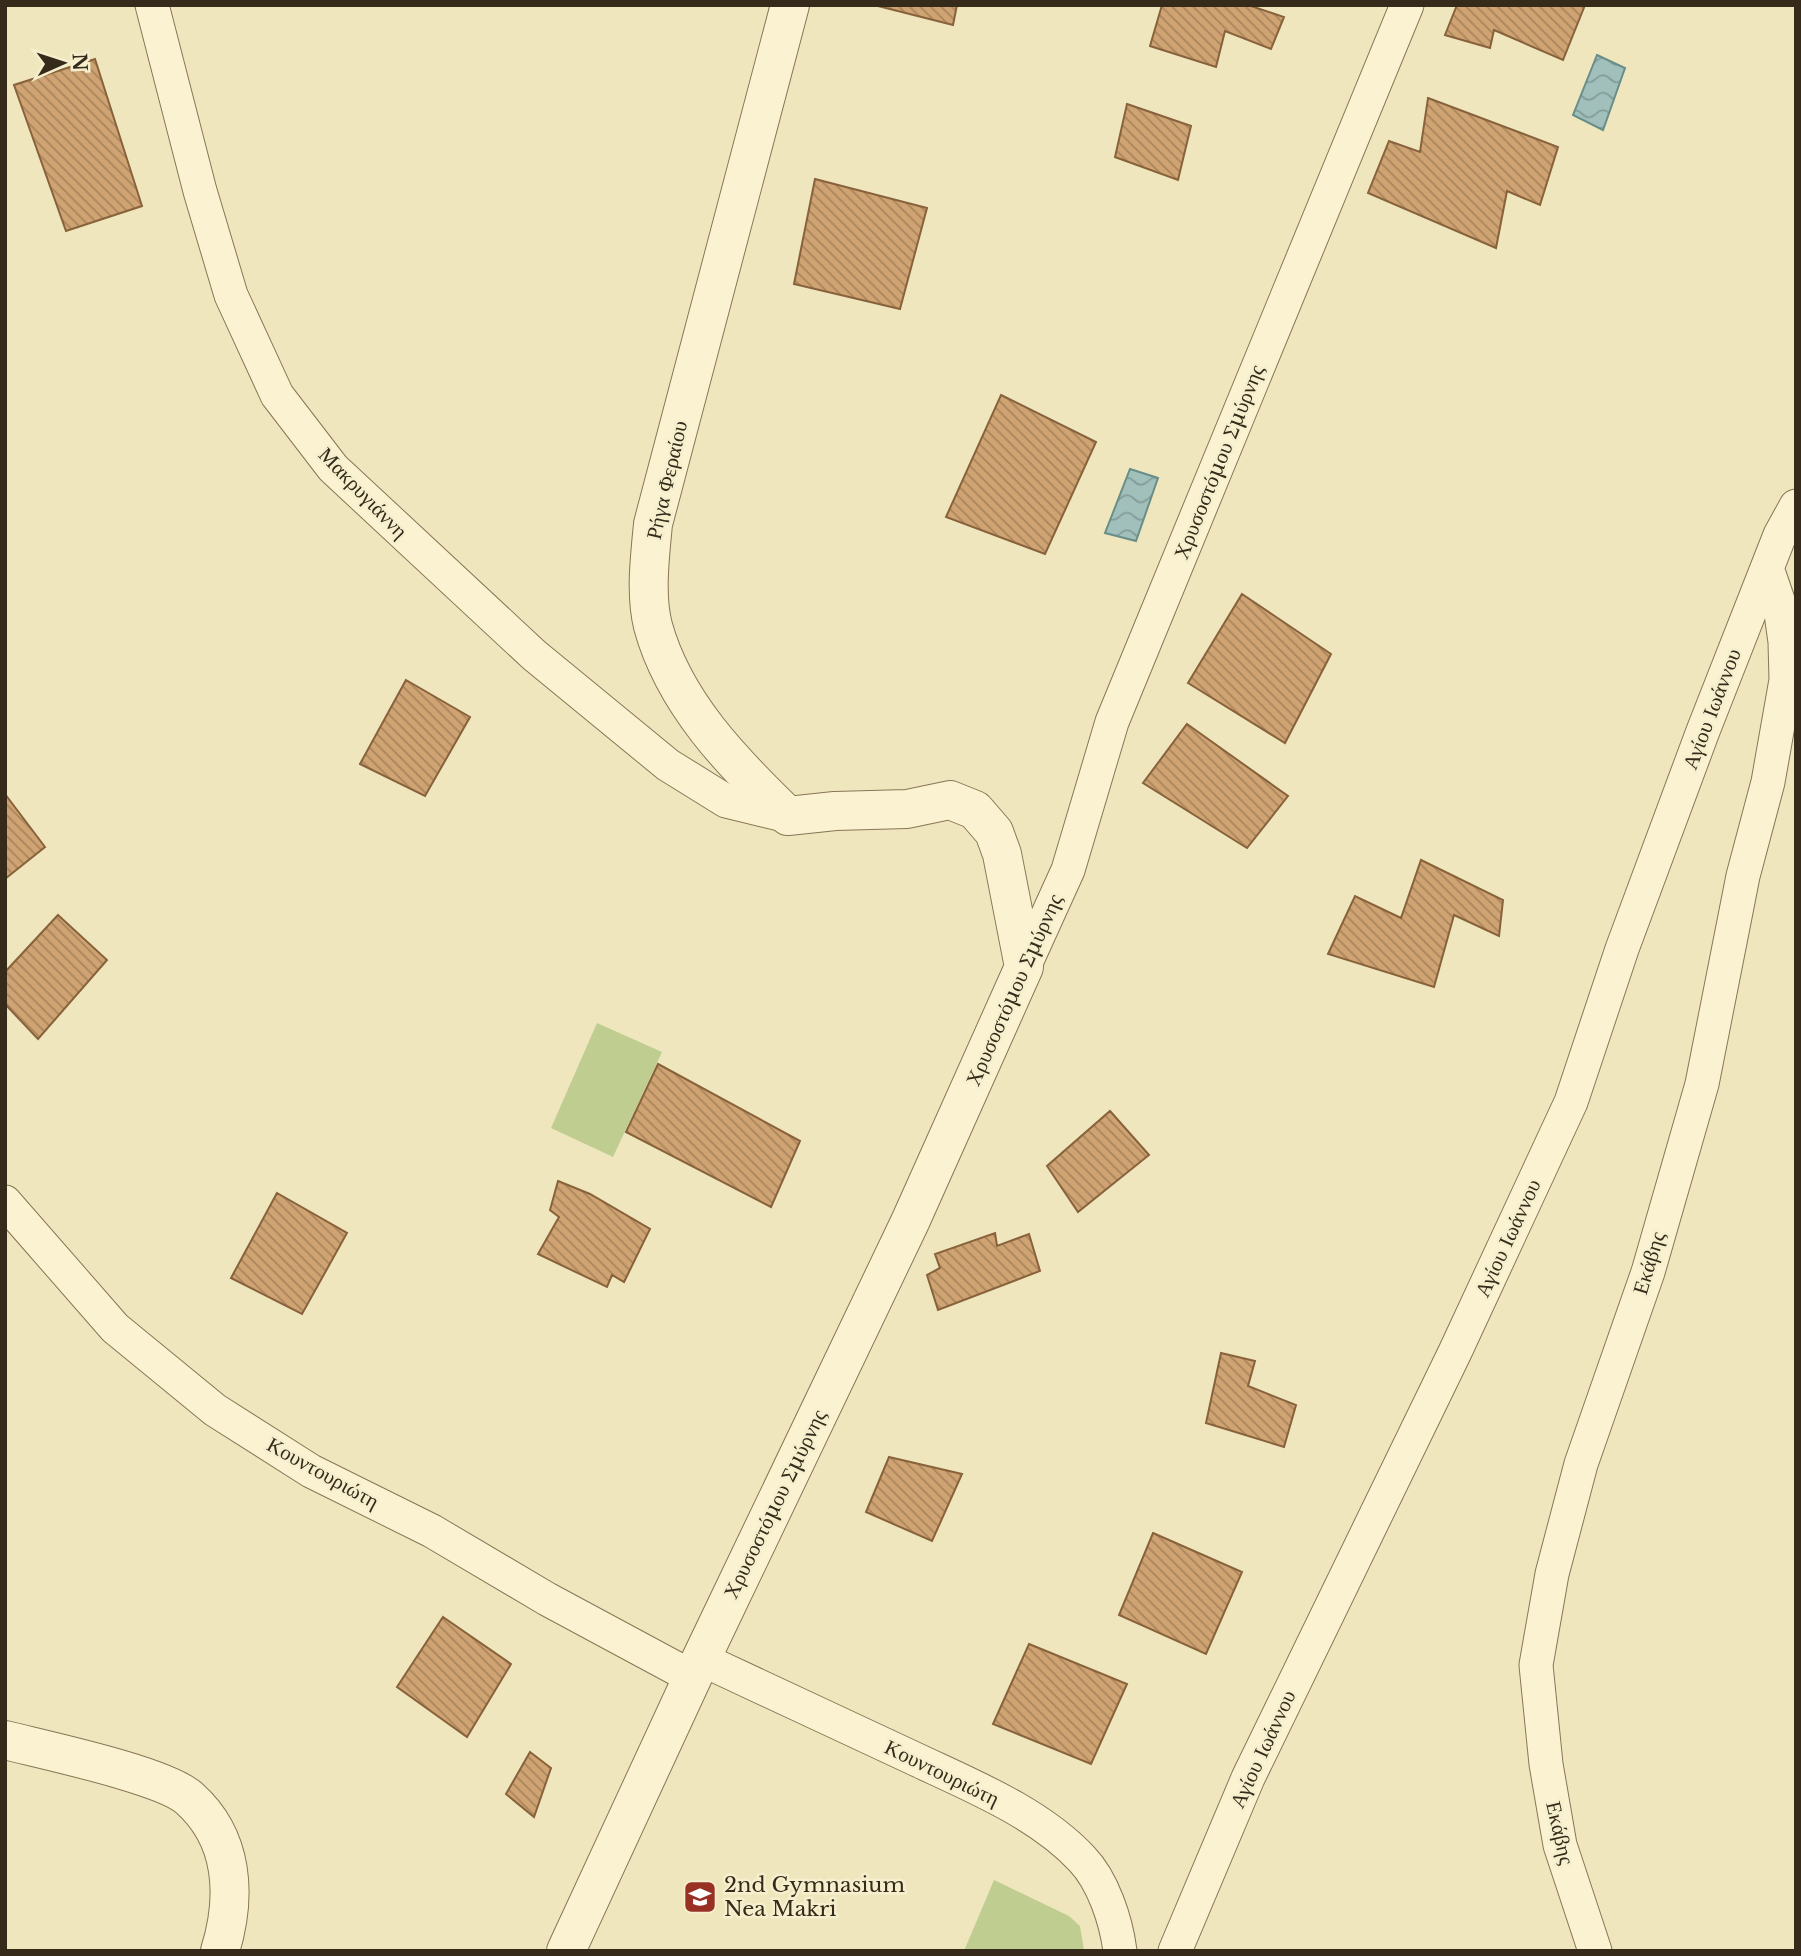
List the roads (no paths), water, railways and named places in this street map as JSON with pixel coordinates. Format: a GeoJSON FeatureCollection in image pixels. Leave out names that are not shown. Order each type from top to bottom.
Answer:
{"type":"FeatureCollection","features":[{"type":"Feature","properties":{"kind":"street","name":"Μακρυγιάννη"},"geometry":{"type":"LineString","coordinates":[[152,5],[200,191],[231,295],[277,395],[333,468],[534,655],[668,765],[726,801],[788,816]]}},
{"type":"Feature","properties":{"kind":"street","name":"Ρήγα Φεραίου"},"geometry":{"type":"LineString","coordinates":[[788,816],[719,746],[681,691],[652,624],[650,564],[653,524],[790,5]]}},
{"type":"Feature","properties":{"kind":"street","name":"Χρυσοστόμου Σμύρνης"},"geometry":{"type":"LineString","coordinates":[[566,1951],[696,1668],[910,1222],[1068,870],[1111,722],[1407,5]]}},
{"type":"Feature","properties":{"kind":"street","name":"Αγίου Ιωάννου"},"geometry":{"type":"LineString","coordinates":[[1175,1951],[1248,1778],[1455,1352],[1571,1102],[1622,949],[1698,743],[1796,506]]}},
{"type":"Feature","properties":{"kind":"street","name":"Εκάβης"},"geometry":{"type":"LineString","coordinates":[[1595,1951],[1560,1845],[1546,1764],[1536,1665],[1552,1574],[1581,1464],[1648,1272],[1702,1084],[1743,876],[1768,782],[1786,680],[1780,606],[1768,571]]}},
{"type":"Feature","properties":{"kind":"street"},"geometry":{"type":"LineString","coordinates":[[788,816],[835,811],[907,809],[950,800],[975,810],[994,832],[1002,854],[1024,967]]}},
{"type":"Feature","properties":{"kind":"street","name":"Κουντουριώτη"},"geometry":{"type":"LineString","coordinates":[[5,1202],[115,1328],[215,1410],[311,1471],[432,1531],[547,1599],[696,1668],[944,1773],[1013,1808],[1052,1833],[1083,1860],[1106,1899],[1121,1951]]}},
{"type":"Feature","properties":{"kind":"street"},"geometry":{"type":"LineString","coordinates":[[5,1740],[147,1778],[187,1796],[212,1824],[228,1857],[231,1903],[220,1951]]}},
{"type":"Feature","properties":{"kind":"water"},"geometry":{"type":"Polygon","coordinates":[[[1597,55],[1625,68],[1603,130],[1573,115],[1597,55]]]}},
{"type":"Feature","properties":{"kind":"water"},"geometry":{"type":"Polygon","coordinates":[[[1130,469],[1158,478],[1136,541],[1105,533],[1130,469]]]}},
{"type":"Feature","properties":{"kind":"place","name":"2nd Gymnasium Nea Makri"},"geometry":{"type":"Point","coordinates":[700,1897]}}]}
